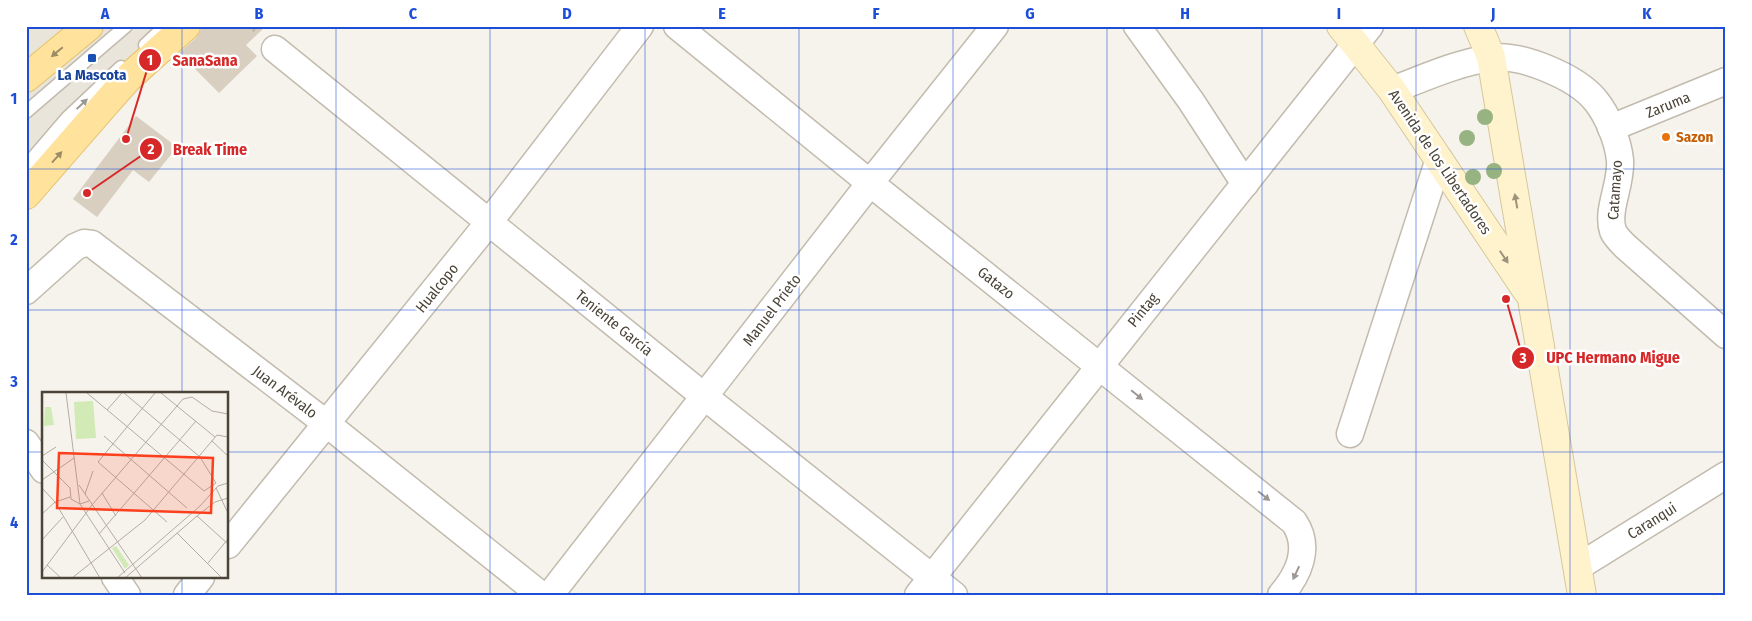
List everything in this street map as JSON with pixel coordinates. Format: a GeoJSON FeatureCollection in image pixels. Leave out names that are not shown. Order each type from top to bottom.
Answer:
{"type":"FeatureCollection","features":[{"type":"Feature","properties":{"kind":"main road"},"geometry":{"type":"LineString","coordinates":[[26,78],[89,26]]}},
{"type":"Feature","properties":{"kind":"main road"},"geometry":{"type":"LineString","coordinates":[[26,195],[128,78],[186,26]]}},
{"type":"Feature","properties":{"kind":"street","name":"Hualcopo"},"geometry":{"type":"LineString","coordinates":[[229,544],[490,222],[640,26]]}},
{"type":"Feature","properties":{"kind":"street","name":"Gatazo"},"geometry":{"type":"LineString","coordinates":[[677,26],[870,183],[1284,513],[1301,532],[1302,547],[1300,566],[1293,580],[1281,595]]}},
{"type":"Feature","properties":{"kind":"street","name":"Manuel Prieto"},"geometry":{"type":"LineString","coordinates":[[550,595],[705,398],[870,183],[995,26]]}},
{"type":"Feature","properties":{"kind":"street"},"geometry":{"type":"LineString","coordinates":[[1137,26],[1191,101],[1245,184]]}},
{"type":"Feature","properties":{"kind":"street","name":"Avenida de los Libertadores"},"geometry":{"type":"LineString","coordinates":[[1478,26],[1491,57],[1582,595]]}},
{"type":"Feature","properties":{"kind":"street","name":"Pintag"},"geometry":{"type":"LineString","coordinates":[[925,586],[1099,365],[1245,184],[1356,33]]}},
{"type":"Feature","properties":{"kind":"street","name":"Avenida de los Libertadores"},"geometry":{"type":"LineString","coordinates":[[1356,33],[1533,301]]}},
{"type":"Feature","properties":{"kind":"street","name":"Teniente García"},"geometry":{"type":"LineString","coordinates":[[275,49],[705,398],[925,586],[954,595]]}},
{"type":"Feature","properties":{"kind":"street","name":"Catamayo"},"geometry":{"type":"LineString","coordinates":[[1392,90],[1438,73],[1491,57],[1528,62],[1564,75],[1596,100],[1611,128],[1620,160],[1619,187],[1611,210],[1613,232],[1625,246],[1726,335]]}},
{"type":"Feature","properties":{"kind":"street","name":"Zaruma"},"geometry":{"type":"LineString","coordinates":[[1611,128],[1726,81]]}},
{"type":"Feature","properties":{"kind":"street"},"geometry":{"type":"LineString","coordinates":[[1350,434],[1439,159]]}},
{"type":"Feature","properties":{"kind":"street","name":"Juan Arévalo"},"geometry":{"type":"LineString","coordinates":[[26,291],[75,247],[84,243],[92,244],[327,424],[541,595]]}},
{"type":"Feature","properties":{"kind":"street"},"geometry":{"type":"LineString","coordinates":[[26,443],[42,467]]}},
{"type":"Feature","properties":{"kind":"street","name":"Caranqui"},"geometry":{"type":"LineString","coordinates":[[1578,567],[1726,475]]}},
{"type":"Feature","properties":{"kind":"street"},"geometry":{"type":"LineString","coordinates":[[116,578],[127,595]]}},
{"type":"Feature","properties":{"kind":"street"},"geometry":{"type":"LineString","coordinates":[[187,595],[200,578]]}},
{"type":"Feature","properties":{"kind":"lane"},"geometry":{"type":"LineString","coordinates":[[26,112],[92,58],[126,26]]}},
{"type":"Feature","properties":{"kind":"lane"},"geometry":{"type":"LineString","coordinates":[[26,166],[68,117],[165,26]]}},
{"type":"Feature","properties":{"kind":"shaded area"},"geometry":{"type":"Polygon","coordinates":[[[26,26],[201,26],[26,207],[26,26]]]}},
{"type":"Feature","properties":{"kind":"building"},"geometry":{"type":"Polygon","coordinates":[[[203,26],[266,26],[246,45],[257,56],[219,93],[179,53],[196,38],[203,26]]]}},
{"type":"Feature","properties":{"kind":"building"},"geometry":{"type":"Polygon","coordinates":[[[136,116],[177,147],[149,182],[133,170],[97,217],[73,199],[136,116]]]}},
{"type":"Feature","properties":{"kind":"place","name":"La Mascota"},"geometry":{"type":"Point","coordinates":[92,58]}},
{"type":"Feature","properties":{"kind":"place","name":"Sazon"},"geometry":{"type":"Point","coordinates":[1666,137]}},
{"type":"Feature","properties":{"kind":"place","name":"SanaSana"},"geometry":{"type":"Point","coordinates":[126,139]}},
{"type":"Feature","properties":{"kind":"place","name":"Break Time"},"geometry":{"type":"Point","coordinates":[87,193]}},
{"type":"Feature","properties":{"kind":"place","name":"UPC Hermano Migue"},"geometry":{"type":"Point","coordinates":[1506,299]}}]}
